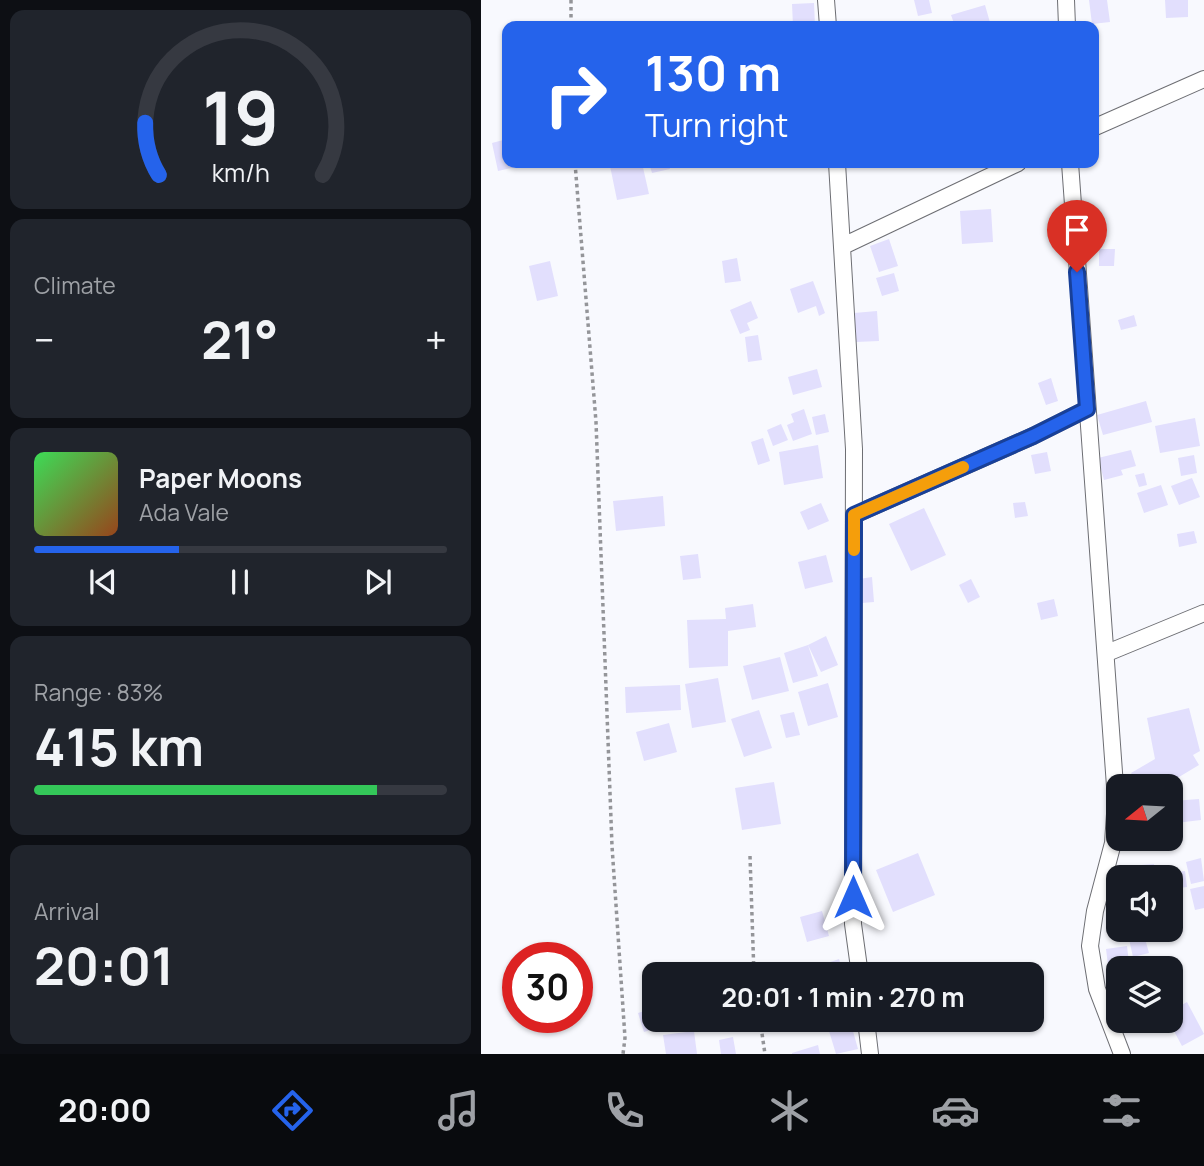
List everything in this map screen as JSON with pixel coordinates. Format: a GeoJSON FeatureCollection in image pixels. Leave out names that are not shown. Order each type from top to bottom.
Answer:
{"type":"FeatureCollection","features":[{"type":"Feature","properties":{"kind":"street"},"geometry":{"type":"LineString","coordinates":[[826,0],[828,21]]}},
{"type":"Feature","properties":{"kind":"street"},"geometry":{"type":"LineString","coordinates":[[1066,0],[1067,21]]}},
{"type":"Feature","properties":{"kind":"street"},"geometry":{"type":"LineString","coordinates":[[1099,125],[1204,79]]}},
{"type":"Feature","properties":{"kind":"street"},"geometry":{"type":"LineString","coordinates":[[837,168],[854,449],[853,924],[858,962]]}},
{"type":"Feature","properties":{"kind":"street"},"geometry":{"type":"LineString","coordinates":[[843,246],[1007,168]]}},
{"type":"Feature","properties":{"kind":"street"},"geometry":{"type":"LineString","coordinates":[[1070,168],[1116,800],[1113,843],[1095,911],[1090,946],[1097,989],[1122,1054]]}},
{"type":"Feature","properties":{"kind":"street"},"geometry":{"type":"LineString","coordinates":[[854,515],[1087,409]]}},
{"type":"Feature","properties":{"kind":"street"},"geometry":{"type":"LineString","coordinates":[[1107,653],[1204,613]]}},
{"type":"Feature","properties":{"kind":"street"},"geometry":{"type":"LineString","coordinates":[[867,1032],[870,1054]]}},
{"type":"Feature","properties":{"kind":"path"},"geometry":{"type":"LineString","coordinates":[[571,0],[571,21]]}},
{"type":"Feature","properties":{"kind":"path"},"geometry":{"type":"LineString","coordinates":[[575,168],[596,422],[612,846],[624,1025],[623,1054]]}},
{"type":"Feature","properties":{"kind":"path"},"geometry":{"type":"LineString","coordinates":[[750,856],[754,962]]}},
{"type":"Feature","properties":{"kind":"path"},"geometry":{"type":"LineString","coordinates":[[762,1032],[765,1054]]}},
{"type":"Feature","properties":{"kind":"building"},"geometry":{"type":"Polygon","coordinates":[[[914,0],[929,0],[932,13],[918,16],[914,0]]]}},
{"type":"Feature","properties":{"kind":"building"},"geometry":{"type":"Polygon","coordinates":[[[1089,0],[1107,0],[1110,22],[1092,21],[1089,0]]]}},
{"type":"Feature","properties":{"kind":"building"},"geometry":{"type":"Polygon","coordinates":[[[1165,0],[1188,0],[1188,17],[1166,18],[1165,0]]]}},
{"type":"Feature","properties":{"kind":"building"},"geometry":{"type":"Polygon","coordinates":[[[814,3],[815,21],[793,21],[792,4],[814,3]]]}},
{"type":"Feature","properties":{"kind":"building"},"geometry":{"type":"Polygon","coordinates":[[[985,5],[990,21],[953,21],[951,15],[985,5]]]}},
{"type":"Feature","properties":{"kind":"building"},"geometry":{"type":"Polygon","coordinates":[[[502,140],[502,168],[511,168],[498,171],[492,143],[502,140]]]}},
{"type":"Feature","properties":{"kind":"building"},"geometry":{"type":"Polygon","coordinates":[[[610,168],[643,168],[649,194],[617,200],[610,168]]]}},
{"type":"Feature","properties":{"kind":"building"},"geometry":{"type":"Polygon","coordinates":[[[650,168],[670,169],[652,173],[650,168]]]}},
{"type":"Feature","properties":{"kind":"building"},"geometry":{"type":"Polygon","coordinates":[[[991,209],[993,242],[962,244],[960,211],[991,209]]]}},
{"type":"Feature","properties":{"kind":"building"},"geometry":{"type":"Polygon","coordinates":[[[889,239],[898,266],[879,272],[870,246],[889,239]]]}},
{"type":"Feature","properties":{"kind":"building"},"geometry":{"type":"Polygon","coordinates":[[[1099,249],[1115,249],[1114,266],[1099,266],[1099,249]]]}},
{"type":"Feature","properties":{"kind":"building"},"geometry":{"type":"Polygon","coordinates":[[[737,258],[741,281],[725,283],[722,261],[737,258]]]}},
{"type":"Feature","properties":{"kind":"building"},"geometry":{"type":"Polygon","coordinates":[[[550,261],[558,296],[537,301],[529,266],[550,261]]]}},
{"type":"Feature","properties":{"kind":"building"},"geometry":{"type":"Polygon","coordinates":[[[894,273],[899,291],[882,296],[876,278],[894,273]]]}},
{"type":"Feature","properties":{"kind":"building"},"geometry":{"type":"Polygon","coordinates":[[[813,281],[825,313],[819,316],[816,306],[798,313],[790,289],[813,281]]]}},
{"type":"Feature","properties":{"kind":"building"},"geometry":{"type":"Polygon","coordinates":[[[751,301],[758,318],[747,323],[750,330],[740,334],[730,310],[751,301]]]}},
{"type":"Feature","properties":{"kind":"building"},"geometry":{"type":"Polygon","coordinates":[[[877,311],[879,341],[856,342],[854,313],[877,311]]]}},
{"type":"Feature","properties":{"kind":"building"},"geometry":{"type":"Polygon","coordinates":[[[1134,315],[1137,326],[1121,330],[1118,320],[1134,315]]]}},
{"type":"Feature","properties":{"kind":"building"},"geometry":{"type":"Polygon","coordinates":[[[758,335],[762,360],[748,362],[745,337],[758,335]]]}},
{"type":"Feature","properties":{"kind":"building"},"geometry":{"type":"Polygon","coordinates":[[[817,369],[822,387],[793,395],[788,377],[817,369]]]}},
{"type":"Feature","properties":{"kind":"building"},"geometry":{"type":"Polygon","coordinates":[[[1051,378],[1058,401],[1046,405],[1038,383],[1051,378]]]}},
{"type":"Feature","properties":{"kind":"building"},"geometry":{"type":"Polygon","coordinates":[[[1146,401],[1152,422],[1103,435],[1097,415],[1146,401]]]}},
{"type":"Feature","properties":{"kind":"building"},"geometry":{"type":"Polygon","coordinates":[[[804,409],[812,434],[793,441],[787,425],[794,422],[791,414],[804,409]]]}},
{"type":"Feature","properties":{"kind":"building"},"geometry":{"type":"Polygon","coordinates":[[[825,414],[829,432],[816,435],[812,417],[825,414]]]}},
{"type":"Feature","properties":{"kind":"building"},"geometry":{"type":"Polygon","coordinates":[[[1195,418],[1200,446],[1160,453],[1155,426],[1195,418]]]}},
{"type":"Feature","properties":{"kind":"building"},"geometry":{"type":"Polygon","coordinates":[[[781,424],[788,440],[773,446],[767,430],[781,424]]]}},
{"type":"Feature","properties":{"kind":"building"},"geometry":{"type":"Polygon","coordinates":[[[763,438],[770,461],[758,465],[751,442],[763,438]]]}},
{"type":"Feature","properties":{"kind":"building"},"geometry":{"type":"Polygon","coordinates":[[[818,445],[823,478],[784,485],[779,452],[818,445]]]}},
{"type":"Feature","properties":{"kind":"building"},"geometry":{"type":"Polygon","coordinates":[[[1131,450],[1136,466],[1121,470],[1123,475],[1104,480],[1098,458],[1131,450]]]}},
{"type":"Feature","properties":{"kind":"building"},"geometry":{"type":"Polygon","coordinates":[[[1047,452],[1051,471],[1035,474],[1031,455],[1047,452]]]}},
{"type":"Feature","properties":{"kind":"building"},"geometry":{"type":"Polygon","coordinates":[[[1194,455],[1197,473],[1181,476],[1178,458],[1194,455]]]}},
{"type":"Feature","properties":{"kind":"building"},"geometry":{"type":"Polygon","coordinates":[[[1144,473],[1147,485],[1139,487],[1135,475],[1144,473]]]}},
{"type":"Feature","properties":{"kind":"building"},"geometry":{"type":"Polygon","coordinates":[[[1192,478],[1200,497],[1179,505],[1171,486],[1192,478]]]}},
{"type":"Feature","properties":{"kind":"building"},"geometry":{"type":"Polygon","coordinates":[[[1161,485],[1168,505],[1144,513],[1137,493],[1161,485]]]}},
{"type":"Feature","properties":{"kind":"building"},"geometry":{"type":"Polygon","coordinates":[[[663,496],[665,526],[616,531],[613,501],[663,496]]]}},
{"type":"Feature","properties":{"kind":"building"},"geometry":{"type":"Polygon","coordinates":[[[1025,502],[1028,516],[1015,518],[1013,503],[1025,502]]]}},
{"type":"Feature","properties":{"kind":"building"},"geometry":{"type":"Polygon","coordinates":[[[821,503],[829,521],[808,530],[800,512],[821,503]]]}},
{"type":"Feature","properties":{"kind":"building"},"geometry":{"type":"Polygon","coordinates":[[[924,508],[946,555],[911,571],[889,524],[924,508]]]}},
{"type":"Feature","properties":{"kind":"building"},"geometry":{"type":"Polygon","coordinates":[[[1194,531],[1197,543],[1179,547],[1177,534],[1194,531]]]}},
{"type":"Feature","properties":{"kind":"building"},"geometry":{"type":"Polygon","coordinates":[[[698,554],[701,578],[683,580],[680,556],[698,554]]]}},
{"type":"Feature","properties":{"kind":"building"},"geometry":{"type":"Polygon","coordinates":[[[826,555],[833,582],[805,589],[798,562],[826,555]]]}},
{"type":"Feature","properties":{"kind":"building"},"geometry":{"type":"Polygon","coordinates":[[[872,577],[874,602],[862,603],[859,579],[872,577]]]}},
{"type":"Feature","properties":{"kind":"building"},"geometry":{"type":"Polygon","coordinates":[[[971,579],[980,597],[968,603],[959,585],[971,579]]]}},
{"type":"Feature","properties":{"kind":"building"},"geometry":{"type":"Polygon","coordinates":[[[1054,599],[1058,616],[1041,620],[1037,603],[1054,599]]]}},
{"type":"Feature","properties":{"kind":"building"},"geometry":{"type":"Polygon","coordinates":[[[753,604],[756,627],[728,631],[728,666],[689,668],[687,620],[726,619],[725,608],[753,604]]]}},
{"type":"Feature","properties":{"kind":"building"},"geometry":{"type":"Polygon","coordinates":[[[826,636],[838,665],[821,672],[808,645],[826,636]]]}},
{"type":"Feature","properties":{"kind":"building"},"geometry":{"type":"Polygon","coordinates":[[[808,645],[818,676],[793,683],[784,653],[808,645]]]}},
{"type":"Feature","properties":{"kind":"building"},"geometry":{"type":"Polygon","coordinates":[[[780,657],[789,691],[752,700],[743,666],[780,657]]]}},
{"type":"Feature","properties":{"kind":"building"},"geometry":{"type":"Polygon","coordinates":[[[718,678],[726,722],[692,728],[685,684],[718,678]]]}},
{"type":"Feature","properties":{"kind":"building"},"geometry":{"type":"Polygon","coordinates":[[[828,683],[838,717],[808,726],[798,692],[828,683]]]}},
{"type":"Feature","properties":{"kind":"building"},"geometry":{"type":"Polygon","coordinates":[[[680,685],[681,710],[626,713],[625,687],[680,685]]]}},
{"type":"Feature","properties":{"kind":"building"},"geometry":{"type":"Polygon","coordinates":[[[1189,708],[1200,751],[1193,755],[1199,765],[1183,775],[1132,774],[1155,759],[1147,718],[1189,708]]]}},
{"type":"Feature","properties":{"kind":"building"},"geometry":{"type":"Polygon","coordinates":[[[759,710],[772,748],[744,757],[731,719],[759,710]]]}},
{"type":"Feature","properties":{"kind":"building"},"geometry":{"type":"Polygon","coordinates":[[[794,712],[800,735],[786,738],[780,715],[794,712]]]}},
{"type":"Feature","properties":{"kind":"building"},"geometry":{"type":"Polygon","coordinates":[[[669,723],[677,752],[644,761],[636,732],[669,723]]]}},
{"type":"Feature","properties":{"kind":"building"},"geometry":{"type":"Polygon","coordinates":[[[774,782],[781,824],[742,830],[735,788],[774,782]]]}},
{"type":"Feature","properties":{"kind":"building"},"geometry":{"type":"Polygon","coordinates":[[[1199,799],[1201,820],[1183,822],[1183,800],[1199,799]]]}},
{"type":"Feature","properties":{"kind":"building"},"geometry":{"type":"Polygon","coordinates":[[[918,853],[935,895],[893,912],[876,870],[918,853]]]}},
{"type":"Feature","properties":{"kind":"building"},"geometry":{"type":"Polygon","coordinates":[[[1201,858],[1204,881],[1191,884],[1186,862],[1201,858]]]}},
{"type":"Feature","properties":{"kind":"building"},"geometry":{"type":"Polygon","coordinates":[[[1183,871],[1187,887],[1183,888],[1183,871]]]}},
{"type":"Feature","properties":{"kind":"building"},"geometry":{"type":"Polygon","coordinates":[[[1204,886],[1204,908],[1195,910],[1190,889],[1204,886]]]}},
{"type":"Feature","properties":{"kind":"building"},"geometry":{"type":"Polygon","coordinates":[[[822,911],[829,936],[807,942],[800,917],[822,911]]]}},
{"type":"Feature","properties":{"kind":"building"},"geometry":{"type":"Polygon","coordinates":[[[1130,942],[1146,942],[1149,953],[1133,956],[1130,942]]]}},
{"type":"Feature","properties":{"kind":"building"},"geometry":{"type":"Polygon","coordinates":[[[1127,946],[1128,956],[1107,956],[1106,949],[1127,946]]]}},
{"type":"Feature","properties":{"kind":"building"},"geometry":{"type":"Polygon","coordinates":[[[1187,1002],[1204,1034],[1182,1046],[1175,1033],[1183,1033],[1183,1004],[1187,1002]]]}},
{"type":"Feature","properties":{"kind":"building"},"geometry":{"type":"Polygon","coordinates":[[[694,1032],[697,1054],[666,1054],[663,1035],[694,1032]]]}},
{"type":"Feature","properties":{"kind":"building"},"geometry":{"type":"Polygon","coordinates":[[[829,1032],[853,1032],[858,1049],[836,1054],[829,1032]]]}},
{"type":"Feature","properties":{"kind":"building"},"geometry":{"type":"Polygon","coordinates":[[[733,1037],[736,1054],[721,1054],[719,1040],[733,1037]]]}},
{"type":"Feature","properties":{"kind":"building"},"geometry":{"type":"Polygon","coordinates":[[[818,1045],[820,1054],[792,1054],[792,1053],[818,1045]]]}},
{"type":"Feature","properties":{"kind":"slow traffic"},"geometry":{"type":"LineString","coordinates":[[854,550],[854,515],[963,467]]}},
{"type":"Feature","properties":{"kind":"route"},"geometry":{"type":"LineString","coordinates":[[853,897],[854,515],[1033,436],[1087,409],[1077,272]]}}]}
